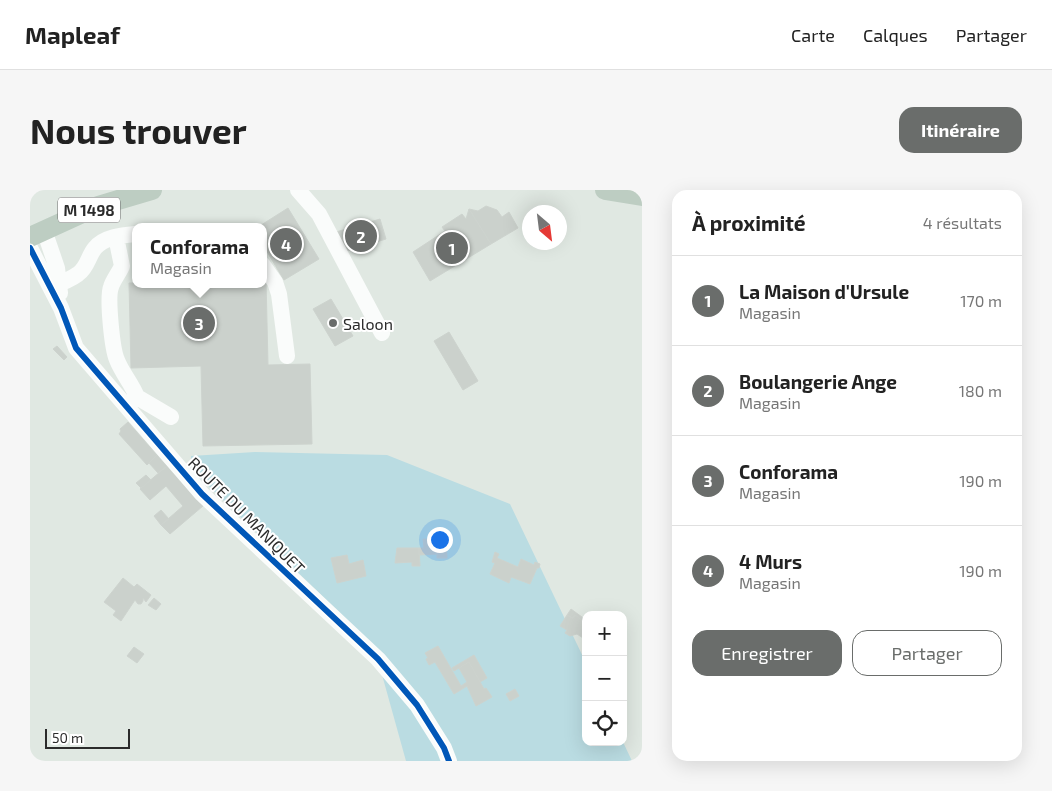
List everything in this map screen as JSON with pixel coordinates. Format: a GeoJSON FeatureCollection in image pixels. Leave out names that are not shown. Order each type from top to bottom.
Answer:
{"type":"FeatureCollection","features":[{"type":"Feature","properties":{"kind":"main road","name":"M 1498"},"geometry":{"type":"LineString","coordinates":[[37,234],[98,206],[152,190]]}},
{"type":"Feature","properties":{"kind":"street"},"geometry":{"type":"LineString","coordinates":[[298,190],[319,214],[382,333]]}},
{"type":"Feature","properties":{"kind":"street","name":"ROUTE DU MANIQUET"},"geometry":{"type":"LineString","coordinates":[[37,234],[57,268],[54,285]]}},
{"type":"Feature","properties":{"kind":"street"},"geometry":{"type":"LineString","coordinates":[[54,285],[78,274],[86,266],[95,248],[104,241],[132,234]]}},
{"type":"Feature","properties":{"kind":"street"},"geometry":{"type":"LineString","coordinates":[[116,237],[129,266],[111,287],[109,300],[114,349],[117,360],[132,384],[131,401],[172,417]]}},
{"type":"Feature","properties":{"kind":"street","name":"ROUTE DU MANIQUET"},"geometry":{"type":"LineString","coordinates":[[30,248],[54,285],[76,348],[131,401],[202,494],[378,659],[417,705],[444,748],[449,761]]}},
{"type":"Feature","properties":{"kind":"street"},"geometry":{"type":"LineString","coordinates":[[267,270],[275,282],[279,294],[287,356]]}},
{"type":"Feature","properties":{"kind":"shaded area"},"geometry":{"type":"Polygon","coordinates":[[[255,452],[387,455],[510,504],[582,655],[582,746],[625,746],[632,761],[406,761],[374,646],[192,470],[191,456],[255,452]]]}},
{"type":"Feature","properties":{"kind":"building"},"geometry":{"type":"Polygon","coordinates":[[[486,206],[497,210],[502,217],[509,212],[518,228],[491,244],[469,209],[478,211],[486,206]]]}},
{"type":"Feature","properties":{"kind":"building"},"geometry":{"type":"Polygon","coordinates":[[[288,208],[319,259],[284,280],[267,252],[267,223],[264,223],[288,208]]]}},
{"type":"Feature","properties":{"kind":"building"},"geometry":{"type":"Polygon","coordinates":[[[469,209],[491,244],[430,281],[413,252],[445,231],[442,227],[462,214],[466,219],[469,209]]]}},
{"type":"Feature","properties":{"kind":"building"},"geometry":{"type":"Polygon","coordinates":[[[380,219],[386,239],[347,251],[336,232],[380,219]]]}},
{"type":"Feature","properties":{"kind":"building"},"geometry":{"type":"Polygon","coordinates":[[[129,283],[132,283],[132,288],[266,288],[268,365],[310,364],[312,444],[203,446],[201,366],[131,368],[129,283]]]}},
{"type":"Feature","properties":{"kind":"building","name":"Saloon"},"geometry":{"type":"Polygon","coordinates":[[[331,299],[353,336],[335,346],[313,309],[331,299]]]}},
{"type":"Feature","properties":{"kind":"building"},"geometry":{"type":"Polygon","coordinates":[[[449,332],[478,381],[463,390],[434,341],[449,332]]]}},
{"type":"Feature","properties":{"kind":"building"},"geometry":{"type":"Polygon","coordinates":[[[57,346],[67,357],[64,360],[53,349],[57,346]]]}},
{"type":"Feature","properties":{"kind":"building"},"geometry":{"type":"Polygon","coordinates":[[[128,422],[157,455],[147,465],[119,434],[120,429],[128,422]]]}},
{"type":"Feature","properties":{"kind":"building"},"geometry":{"type":"Polygon","coordinates":[[[157,455],[167,466],[158,473],[149,463],[157,455]]]}},
{"type":"Feature","properties":{"kind":"building"},"geometry":{"type":"Polygon","coordinates":[[[167,466],[203,506],[170,534],[161,525],[183,506],[166,486],[150,500],[140,489],[167,466]]]}},
{"type":"Feature","properties":{"kind":"building"},"geometry":{"type":"Polygon","coordinates":[[[146,475],[151,480],[141,488],[136,483],[146,475]]]}},
{"type":"Feature","properties":{"kind":"building"},"geometry":{"type":"Polygon","coordinates":[[[161,510],[169,519],[161,525],[154,516],[161,510]]]}},
{"type":"Feature","properties":{"kind":"building"},"geometry":{"type":"Polygon","coordinates":[[[423,539],[446,540],[447,558],[437,558],[437,554],[419,555],[419,548],[424,548],[423,539]]]}},
{"type":"Feature","properties":{"kind":"building"},"geometry":{"type":"Polygon","coordinates":[[[397,548],[419,548],[420,566],[412,566],[412,562],[395,563],[397,548]]]}},
{"type":"Feature","properties":{"kind":"building"},"geometry":{"type":"Polygon","coordinates":[[[495,552],[499,554],[497,558],[518,567],[521,559],[534,565],[535,562],[540,564],[530,584],[511,577],[509,583],[490,574],[495,563],[492,562],[495,552]]]}},
{"type":"Feature","properties":{"kind":"building"},"geometry":{"type":"Polygon","coordinates":[[[347,555],[349,564],[363,560],[366,576],[337,583],[331,558],[347,555]]]}},
{"type":"Feature","properties":{"kind":"building"},"geometry":{"type":"Polygon","coordinates":[[[123,578],[134,587],[137,584],[151,595],[146,602],[143,598],[141,604],[138,604],[135,600],[121,621],[113,615],[116,611],[104,602],[123,578]]]}},
{"type":"Feature","properties":{"kind":"building"},"geometry":{"type":"Polygon","coordinates":[[[154,598],[161,604],[156,610],[148,605],[154,598]]]}},
{"type":"Feature","properties":{"kind":"building"},"geometry":{"type":"Polygon","coordinates":[[[571,609],[582,617],[582,620],[575,615],[573,618],[567,615],[571,609]]]}},
{"type":"Feature","properties":{"kind":"building"},"geometry":{"type":"Polygon","coordinates":[[[567,615],[573,618],[575,615],[582,620],[582,637],[577,634],[570,636],[565,633],[567,630],[560,626],[567,615]]]}},
{"type":"Feature","properties":{"kind":"building"},"geometry":{"type":"Polygon","coordinates":[[[438,646],[461,686],[467,682],[459,668],[469,662],[484,689],[486,688],[492,697],[476,706],[467,686],[454,694],[435,662],[429,665],[426,659],[428,658],[425,653],[438,646]]]}},
{"type":"Feature","properties":{"kind":"building"},"geometry":{"type":"Polygon","coordinates":[[[134,647],[144,654],[137,663],[127,656],[134,647]]]}},
{"type":"Feature","properties":{"kind":"building"},"geometry":{"type":"Polygon","coordinates":[[[474,655],[487,678],[480,682],[469,662],[454,671],[452,668],[474,655]]]}},
{"type":"Feature","properties":{"kind":"building"},"geometry":{"type":"Polygon","coordinates":[[[515,689],[519,696],[510,701],[506,694],[515,689]]]}},
{"type":"Feature","properties":{"kind":"cycle path"},"geometry":{"type":"LineString","coordinates":[[30,248],[61,308],[76,348],[202,494],[378,659],[417,705],[444,748],[449,761]]}},
{"type":"Feature","properties":{"kind":"place","name":"Boulangerie Ange"},"geometry":{"type":"Point","coordinates":[361,236]}},
{"type":"Feature","properties":{"kind":"place","name":"4 Murs"},"geometry":{"type":"Point","coordinates":[286,244]}},
{"type":"Feature","properties":{"kind":"place","name":"La Maison d'Ursule"},"geometry":{"type":"Point","coordinates":[452,248]}},
{"type":"Feature","properties":{"kind":"place","name":"Conforama"},"geometry":{"type":"Point","coordinates":[199,323]}},
{"type":"Feature","properties":{"kind":"place","name":"Saloon"},"geometry":{"type":"Point","coordinates":[333,323]}}]}
